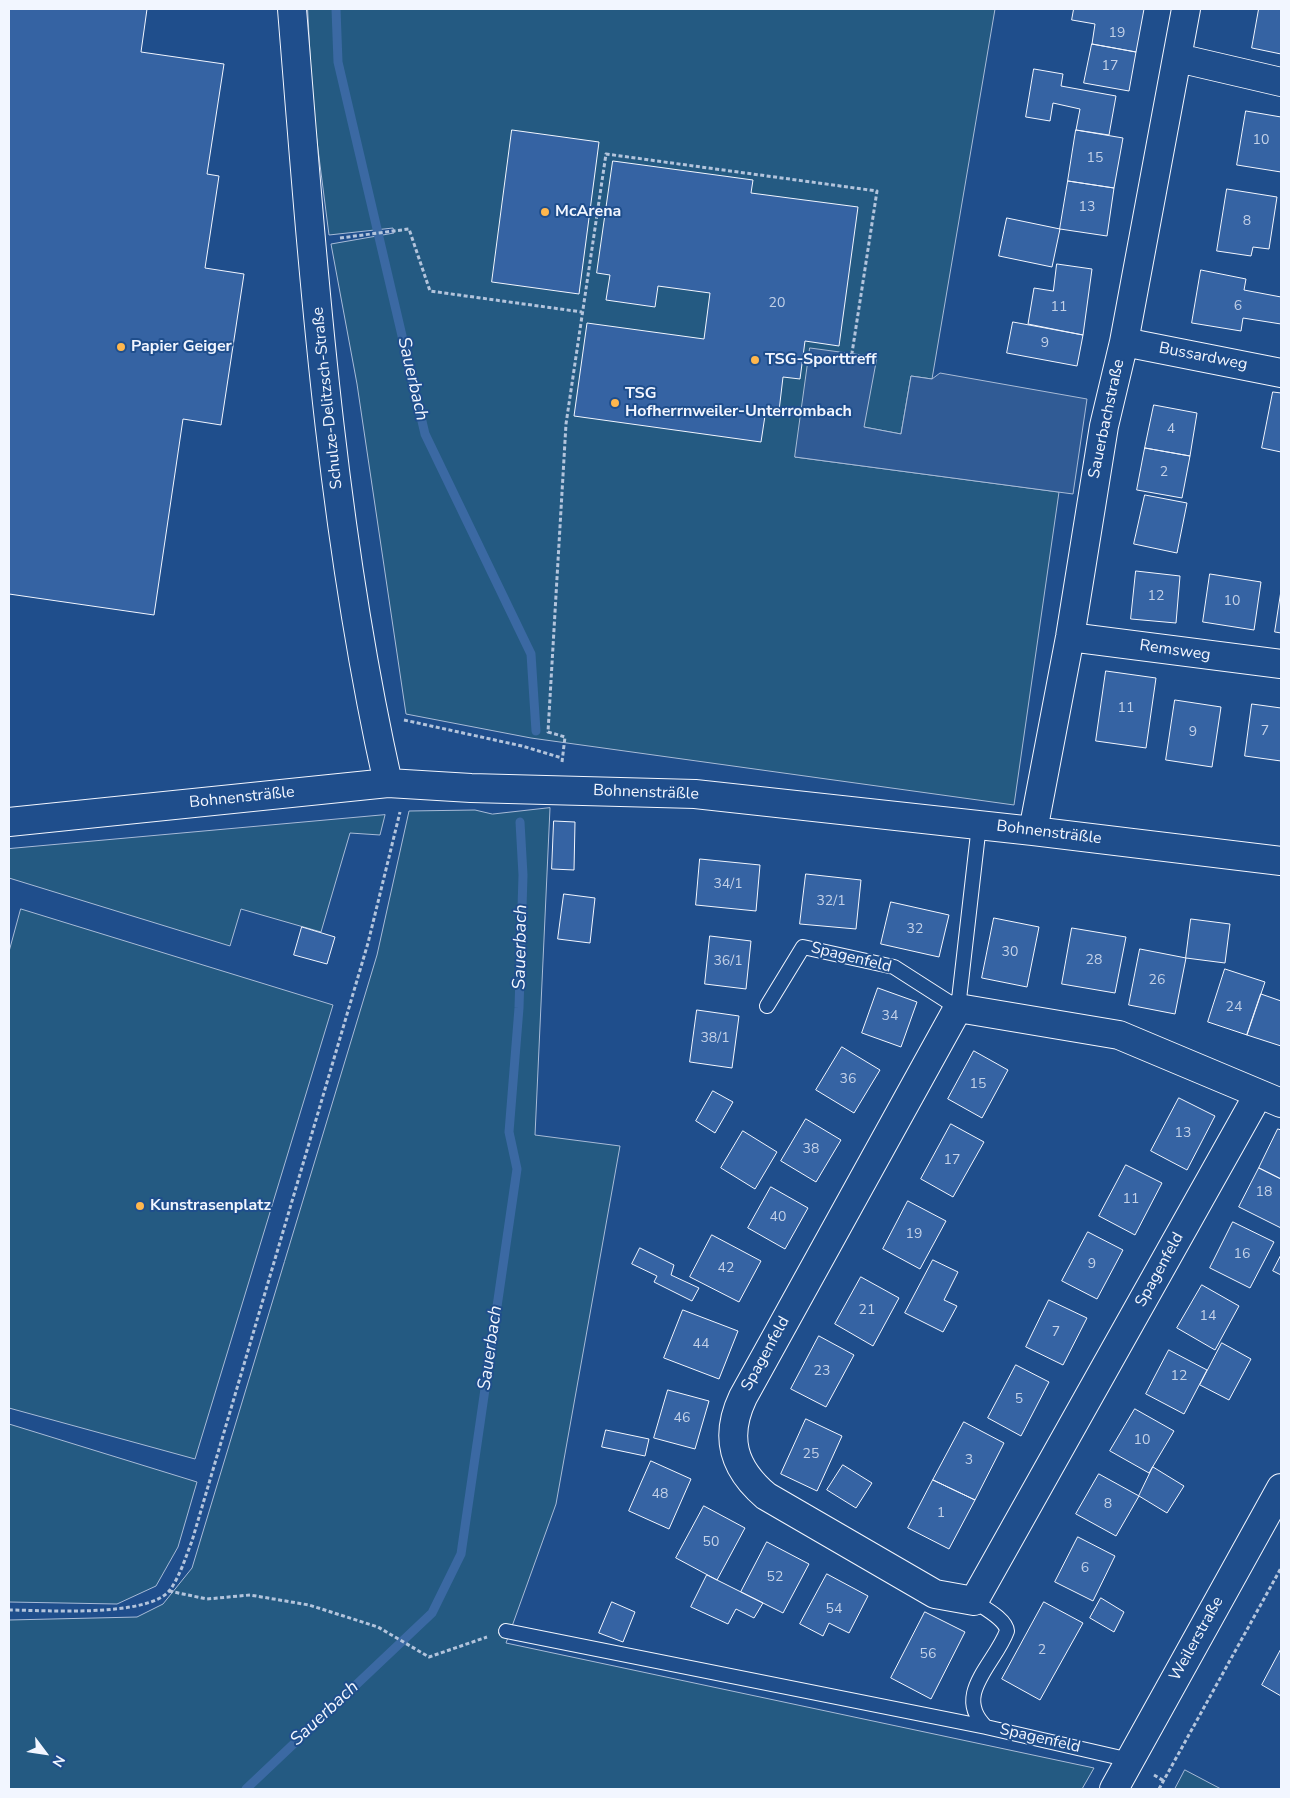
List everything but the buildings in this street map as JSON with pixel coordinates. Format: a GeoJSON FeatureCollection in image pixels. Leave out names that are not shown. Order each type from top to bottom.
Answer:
{"type":"FeatureCollection","features":[{"type":"Feature","properties":{"kind":"street","name":"Schulze-Delitzsch-Straße"},"geometry":{"type":"LineString","coordinates":[[292,9],[311,245],[340,509],[372,712],[396,784]]}},
{"type":"Feature","properties":{"kind":"street","name":"Sauerbachstraße"},"geometry":{"type":"LineString","coordinates":[[1034,831],[1070,637],[1104,426],[1124,342],[1186,9]]}},
{"type":"Feature","properties":{"kind":"street"},"geometry":{"type":"LineString","coordinates":[[1178,58],[1281,82]]}},
{"type":"Feature","properties":{"kind":"street","name":"Bussardweg"},"geometry":{"type":"LineString","coordinates":[[1124,342],[1281,373]]}},
{"type":"Feature","properties":{"kind":"street","name":"Remsweg"},"geometry":{"type":"LineString","coordinates":[[1070,637],[1281,664]]}},
{"type":"Feature","properties":{"kind":"street","name":"Bohnensträßle"},"geometry":{"type":"LineString","coordinates":[[9,822],[396,784],[694,794],[1034,831],[1281,861]]}},
{"type":"Feature","properties":{"kind":"street","name":"Spagenfeld"},"geometry":{"type":"LineString","coordinates":[[958,1008],[1119,1035],[1269,1099],[974,1601],[935,1594],[766,1496],[742,1470],[735,1454],[732,1437],[737,1409],[958,1008]]}},
{"type":"Feature","properties":{"kind":"street","name":"Weilerstraße"},"geometry":{"type":"LineString","coordinates":[[1114,1789],[1281,1488]]}},
{"type":"Feature","properties":{"kind":"lane","name":"Spagenfeld"},"geometry":{"type":"LineString","coordinates":[[767,1006],[803,947],[894,967],[958,1008],[979,825]]}},
{"type":"Feature","properties":{"kind":"lane","name":"Spagenfeld"},"geometry":{"type":"LineString","coordinates":[[974,1601],[1007,1626],[1007,1631],[974,1690],[971,1701],[972,1710],[986,1727],[1130,1760]]}},
{"type":"Feature","properties":{"kind":"lane"},"geometry":{"type":"LineString","coordinates":[[506,1631],[986,1727]]}},
{"type":"Feature","properties":{"kind":"path"},"geometry":{"type":"LineString","coordinates":[[565,737],[548,732],[566,424],[606,154],[877,191],[852,354]]}},
{"type":"Feature","properties":{"kind":"path"},"geometry":{"type":"LineString","coordinates":[[347,237],[387,230],[409,229],[430,291],[582,312]]}},
{"type":"Feature","properties":{"kind":"path"},"geometry":{"type":"LineString","coordinates":[[372,712],[522,746],[562,758]]}},
{"type":"Feature","properties":{"kind":"path"},"geometry":{"type":"LineString","coordinates":[[9,1610],[124,1609],[150,1604],[169,1591],[192,1541],[359,971],[402,804],[396,784]]}},
{"type":"Feature","properties":{"kind":"path"},"geometry":{"type":"LineString","coordinates":[[1160,1789],[1281,1568]]}},
{"type":"Feature","properties":{"kind":"path"},"geometry":{"type":"LineString","coordinates":[[169,1591],[207,1600],[250,1595],[309,1605],[378,1627],[414,1650],[429,1657],[506,1631]]}},
{"type":"Feature","properties":{"kind":"shaded area","name":"TSG Hofherrnweiler-Unterrombach"},"geometry":{"type":"Polygon","coordinates":[[[308,9],[995,9],[932,379],[911,376],[901,434],[864,427],[795,457],[1059,492],[1014,805],[531,738],[406,714],[357,384],[331,244],[394,233],[393,228],[329,235],[313,110],[308,9]]]}},
{"type":"Feature","properties":{"kind":"shaded area"},"geometry":{"type":"Polygon","coordinates":[[[810,348],[877,357],[864,427],[901,434],[911,376],[932,379],[940,373],[1087,399],[1073,494],[795,457],[810,348]]]}},
{"type":"Feature","properties":{"kind":"shaded area"},"geometry":{"type":"Polygon","coordinates":[[[550,808],[535,1135],[620,1146],[556,1504],[506,1643],[1094,1768],[1082,1789],[9,1789],[9,1620],[137,1617],[163,1604],[192,1568],[377,955],[409,811],[475,810],[492,814],[550,808]]]}},
{"type":"Feature","properties":{"kind":"shaded area"},"geometry":{"type":"Polygon","coordinates":[[[385,815],[380,835],[350,833],[321,932],[241,909],[230,946],[9,878],[9,849],[385,815]]]}},
{"type":"Feature","properties":{"kind":"shaded area","name":"Kunstrasenplatz"},"geometry":{"type":"Polygon","coordinates":[[[21,909],[333,1005],[195,1459],[9,1408],[9,952],[21,909]]]}},
{"type":"Feature","properties":{"kind":"shaded area"},"geometry":{"type":"Polygon","coordinates":[[[9,1424],[197,1482],[178,1547],[156,1586],[117,1604],[9,1602],[9,1424]]]}},
{"type":"Feature","properties":{"kind":"shaded area"},"geometry":{"type":"Polygon","coordinates":[[[1185,1770],[1221,1789],[1175,1789],[1185,1770]]]}},
{"type":"Feature","properties":{"kind":"waterway","name":"Sauerbach"},"geometry":{"type":"LineString","coordinates":[[336,9],[338,62],[425,434],[531,654],[536,731]]}},
{"type":"Feature","properties":{"kind":"waterway","name":"Sauerbach"},"geometry":{"type":"LineString","coordinates":[[246,1789],[432,1613],[461,1554],[517,1169],[509,1132],[519,1008],[523,875],[520,822]]}},
{"type":"Feature","properties":{"kind":"place","name":"McArena"},"geometry":{"type":"Point","coordinates":[545,212]}},
{"type":"Feature","properties":{"kind":"place","name":"Papier Geiger"},"geometry":{"type":"Point","coordinates":[121,347]}},
{"type":"Feature","properties":{"kind":"place","name":"TSG-Sporttreff"},"geometry":{"type":"Point","coordinates":[755,360]}},
{"type":"Feature","properties":{"kind":"place","name":"TSG Hofherrnweiler-Unterrombach"},"geometry":{"type":"Point","coordinates":[615,403]}},
{"type":"Feature","properties":{"kind":"place","name":"Kunstrasenplatz"},"geometry":{"type":"Point","coordinates":[140,1206]}}]}
